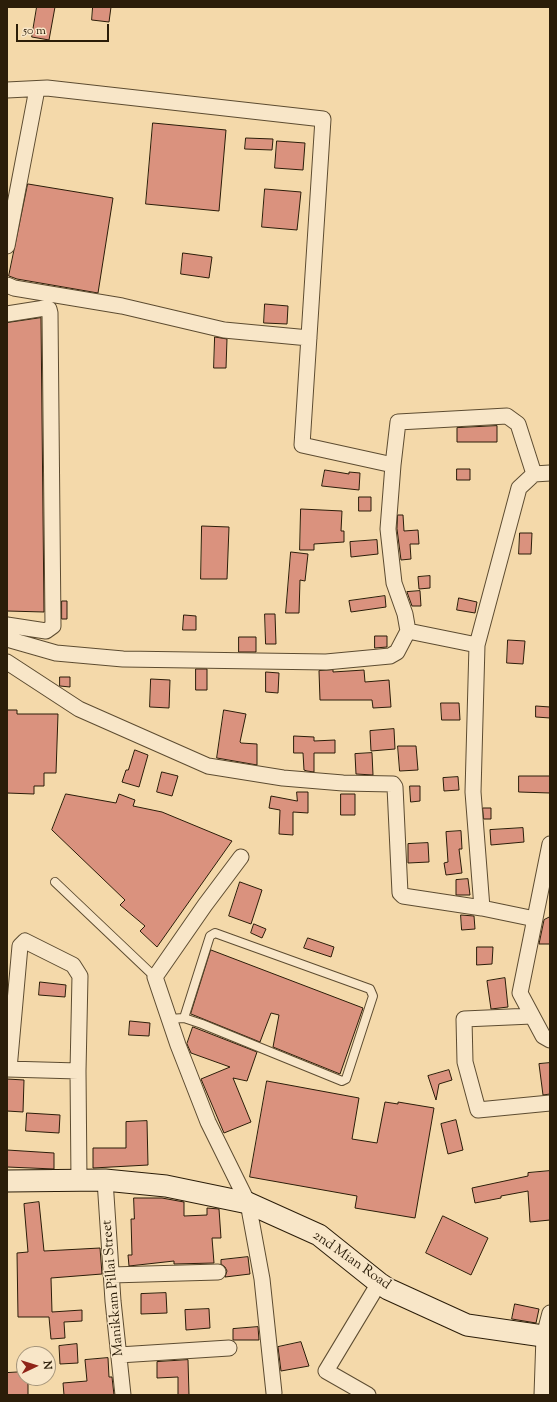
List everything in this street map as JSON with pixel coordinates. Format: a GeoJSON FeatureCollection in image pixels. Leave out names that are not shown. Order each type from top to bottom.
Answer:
{"type":"FeatureCollection","features":[{"type":"Feature","properties":{"kind":"main road","name":"2nd Mian Road"},"geometry":{"type":"LineString","coordinates":[[7,1181],[105,1180],[166,1186],[248,1203],[318,1236],[379,1283],[467,1324],[547,1337]]}},
{"type":"Feature","properties":{"kind":"street"},"geometry":{"type":"LineString","coordinates":[[7,90],[47,88],[323,119],[302,445],[393,465]]}},
{"type":"Feature","properties":{"kind":"street"},"geometry":{"type":"LineString","coordinates":[[7,246],[37,89]]}},
{"type":"Feature","properties":{"kind":"street"},"geometry":{"type":"LineString","coordinates":[[7,285],[14,288],[122,306],[224,330],[309,338]]}},
{"type":"Feature","properties":{"kind":"street"},"geometry":{"type":"LineString","coordinates":[[7,314],[46,308],[49,309],[50,313],[53,626],[46,631],[7,626]]}},
{"type":"Feature","properties":{"kind":"street"},"geometry":{"type":"LineString","coordinates":[[7,639],[56,653],[122,659],[326,662],[390,656],[397,652],[408,632],[405,614],[394,583],[388,529],[398,422],[507,416],[518,424],[534,474]]}},
{"type":"Feature","properties":{"kind":"street"},"geometry":{"type":"LineString","coordinates":[[482,908],[473,792],[477,645],[519,488],[534,474],[550,473]]}},
{"type":"Feature","properties":{"kind":"street"},"geometry":{"type":"LineString","coordinates":[[408,632],[477,645]]}},
{"type":"Feature","properties":{"kind":"street"},"geometry":{"type":"LineString","coordinates":[[7,662],[79,709],[208,766],[283,778],[343,783],[393,784],[395,787],[400,893],[403,896],[482,908],[535,919]]}},
{"type":"Feature","properties":{"kind":"street"},"geometry":{"type":"LineString","coordinates":[[550,844],[544,904],[535,919],[520,993],[543,1036],[550,1040]]}},
{"type":"Feature","properties":{"kind":"street"},"geometry":{"type":"LineString","coordinates":[[241,857],[205,905],[155,977],[177,1019],[208,1122],[248,1203],[262,1279],[274,1393]]}},
{"type":"Feature","properties":{"kind":"street"},"geometry":{"type":"LineString","coordinates":[[78,1071],[8,1069],[20,946],[25,941],[73,965],[80,976],[78,1071],[79,1181]]}},
{"type":"Feature","properties":{"kind":"street"},"geometry":{"type":"LineString","coordinates":[[532,1016],[464,1019],[465,1062],[478,1110],[550,1104]]}},
{"type":"Feature","properties":{"kind":"street","name":"Manikkam Pillai Street"},"geometry":{"type":"LineString","coordinates":[[105,1180],[111,1275],[123,1395]]}},
{"type":"Feature","properties":{"kind":"street"},"geometry":{"type":"LineString","coordinates":[[111,1275],[218,1272]]}},
{"type":"Feature","properties":{"kind":"street"},"geometry":{"type":"LineString","coordinates":[[368,1395],[326,1371],[379,1283]]}},
{"type":"Feature","properties":{"kind":"street"},"geometry":{"type":"LineString","coordinates":[[542,1395],[550,1313]]}},
{"type":"Feature","properties":{"kind":"street"},"geometry":{"type":"LineString","coordinates":[[119,1355],[229,1348]]}},
{"type":"Feature","properties":{"kind":"lane"},"geometry":{"type":"LineString","coordinates":[[55,882],[155,977]]}},
{"type":"Feature","properties":{"kind":"lane"},"geometry":{"type":"LineString","coordinates":[[216,934],[370,989],[373,996],[346,1078],[342,1081],[177,1019],[210,936],[216,934]]}},
{"type":"Feature","properties":{"kind":"building"},"geometry":{"type":"Polygon","coordinates":[[[37,7],[55,7],[49,40],[32,37],[37,7]]]}},
{"type":"Feature","properties":{"kind":"building"},"geometry":{"type":"Polygon","coordinates":[[[93,7],[111,7],[109,22],[92,20],[93,7]]]}},
{"type":"Feature","properties":{"kind":"building"},"geometry":{"type":"Polygon","coordinates":[[[153,123],[226,130],[219,211],[146,204],[153,123]]]}},
{"type":"Feature","properties":{"kind":"building"},"geometry":{"type":"Polygon","coordinates":[[[246,138],[273,139],[272,150],[245,149],[246,138]]]}},
{"type":"Feature","properties":{"kind":"building"},"geometry":{"type":"Polygon","coordinates":[[[277,141],[305,143],[303,170],[275,168],[277,141]]]}},
{"type":"Feature","properties":{"kind":"building"},"geometry":{"type":"Polygon","coordinates":[[[28,184],[113,198],[98,293],[17,279],[9,276],[28,184]]]}},
{"type":"Feature","properties":{"kind":"building"},"geometry":{"type":"Polygon","coordinates":[[[265,189],[301,192],[297,230],[262,227],[265,189]]]}},
{"type":"Feature","properties":{"kind":"building"},"geometry":{"type":"Polygon","coordinates":[[[183,253],[212,257],[209,278],[181,274],[183,253]]]}},
{"type":"Feature","properties":{"kind":"building"},"geometry":{"type":"Polygon","coordinates":[[[265,304],[288,306],[287,324],[264,323],[265,304]]]}},
{"type":"Feature","properties":{"kind":"building"},"geometry":{"type":"Polygon","coordinates":[[[41,318],[44,612],[7,611],[7,323],[41,318]]]}},
{"type":"Feature","properties":{"kind":"building"},"geometry":{"type":"Polygon","coordinates":[[[215,337],[227,339],[226,368],[214,368],[215,337]]]}},
{"type":"Feature","properties":{"kind":"building"},"geometry":{"type":"Polygon","coordinates":[[[497,426],[497,442],[457,442],[457,428],[497,426]]]}},
{"type":"Feature","properties":{"kind":"building"},"geometry":{"type":"Polygon","coordinates":[[[457,469],[470,469],[470,480],[457,480],[457,469]]]}},
{"type":"Feature","properties":{"kind":"building"},"geometry":{"type":"Polygon","coordinates":[[[325,470],[349,474],[349,472],[360,473],[359,490],[322,486],[325,470]]]}},
{"type":"Feature","properties":{"kind":"building"},"geometry":{"type":"Polygon","coordinates":[[[359,497],[371,497],[371,511],[359,511],[359,497]]]}},
{"type":"Feature","properties":{"kind":"building"},"geometry":{"type":"Polygon","coordinates":[[[301,509],[342,511],[341,531],[344,531],[344,542],[314,544],[314,550],[300,550],[301,509]]]}},
{"type":"Feature","properties":{"kind":"building"},"geometry":{"type":"Polygon","coordinates":[[[398,515],[403,515],[404,531],[418,530],[419,544],[410,544],[411,559],[401,560],[397,529],[398,515]]]}},
{"type":"Feature","properties":{"kind":"building"},"geometry":{"type":"Polygon","coordinates":[[[202,526],[229,527],[227,579],[201,579],[202,526]]]}},
{"type":"Feature","properties":{"kind":"building"},"geometry":{"type":"Polygon","coordinates":[[[520,533],[532,533],[531,554],[519,554],[520,533]]]}},
{"type":"Feature","properties":{"kind":"building"},"geometry":{"type":"Polygon","coordinates":[[[377,540],[378,554],[351,557],[350,542],[377,540]]]}},
{"type":"Feature","properties":{"kind":"building"},"geometry":{"type":"Polygon","coordinates":[[[291,552],[308,554],[305,581],[300,580],[299,613],[286,613],[291,552]]]}},
{"type":"Feature","properties":{"kind":"building"},"geometry":{"type":"Polygon","coordinates":[[[430,576],[430,588],[419,589],[418,577],[430,576]]]}},
{"type":"Feature","properties":{"kind":"building"},"geometry":{"type":"Polygon","coordinates":[[[420,591],[421,606],[412,606],[407,592],[420,591]]]}},
{"type":"Feature","properties":{"kind":"building"},"geometry":{"type":"Polygon","coordinates":[[[385,596],[386,607],[351,612],[349,601],[385,596]]]}},
{"type":"Feature","properties":{"kind":"building"},"geometry":{"type":"Polygon","coordinates":[[[459,598],[477,602],[475,613],[457,610],[459,598]]]}},
{"type":"Feature","properties":{"kind":"building"},"geometry":{"type":"Polygon","coordinates":[[[62,601],[67,601],[67,619],[62,619],[62,601]]]}},
{"type":"Feature","properties":{"kind":"building"},"geometry":{"type":"Polygon","coordinates":[[[265,614],[275,614],[276,644],[266,644],[265,614]]]}},
{"type":"Feature","properties":{"kind":"building"},"geometry":{"type":"Polygon","coordinates":[[[184,615],[196,616],[196,630],[183,630],[184,615]]]}},
{"type":"Feature","properties":{"kind":"building"},"geometry":{"type":"Polygon","coordinates":[[[375,636],[387,636],[387,647],[375,648],[375,636]]]}},
{"type":"Feature","properties":{"kind":"building"},"geometry":{"type":"Polygon","coordinates":[[[239,637],[256,637],[256,652],[239,652],[239,637]]]}},
{"type":"Feature","properties":{"kind":"building"},"geometry":{"type":"Polygon","coordinates":[[[508,640],[525,641],[523,664],[507,663],[508,640]]]}},
{"type":"Feature","properties":{"kind":"building"},"geometry":{"type":"Polygon","coordinates":[[[196,669],[207,669],[207,690],[196,690],[196,669]]]}},
{"type":"Feature","properties":{"kind":"building"},"geometry":{"type":"Polygon","coordinates":[[[333,670],[333,672],[364,670],[365,682],[389,680],[391,707],[373,708],[372,700],[320,700],[319,671],[333,670]]]}},
{"type":"Feature","properties":{"kind":"building"},"geometry":{"type":"Polygon","coordinates":[[[266,672],[279,673],[278,693],[266,692],[266,672]]]}},
{"type":"Feature","properties":{"kind":"building"},"geometry":{"type":"Polygon","coordinates":[[[60,677],[70,677],[70,687],[60,686],[60,677]]]}},
{"type":"Feature","properties":{"kind":"building"},"geometry":{"type":"Polygon","coordinates":[[[151,679],[170,680],[169,708],[150,707],[151,679]]]}},
{"type":"Feature","properties":{"kind":"building"},"geometry":{"type":"Polygon","coordinates":[[[441,703],[459,703],[460,720],[442,720],[441,703]]]}},
{"type":"Feature","properties":{"kind":"building"},"geometry":{"type":"Polygon","coordinates":[[[536,706],[550,707],[550,718],[536,717],[536,706]]]}},
{"type":"Feature","properties":{"kind":"building"},"geometry":{"type":"Polygon","coordinates":[[[7,710],[17,710],[17,714],[58,714],[56,773],[44,773],[44,786],[34,786],[34,794],[7,793],[7,710]]]}},
{"type":"Feature","properties":{"kind":"building"},"geometry":{"type":"Polygon","coordinates":[[[224,710],[246,714],[240,742],[257,744],[257,765],[217,758],[224,710]]]}},
{"type":"Feature","properties":{"kind":"building"},"geometry":{"type":"Polygon","coordinates":[[[394,729],[395,749],[371,751],[370,731],[394,729]]]}},
{"type":"Feature","properties":{"kind":"building"},"geometry":{"type":"Polygon","coordinates":[[[294,736],[314,737],[314,741],[335,740],[335,753],[314,753],[314,772],[304,770],[303,753],[294,753],[294,736]]]}},
{"type":"Feature","properties":{"kind":"building"},"geometry":{"type":"Polygon","coordinates":[[[398,746],[416,746],[418,770],[400,771],[398,746]]]}},
{"type":"Feature","properties":{"kind":"building"},"geometry":{"type":"Polygon","coordinates":[[[135,750],[148,755],[139,787],[122,782],[135,750]]]}},
{"type":"Feature","properties":{"kind":"building"},"geometry":{"type":"Polygon","coordinates":[[[372,753],[373,775],[356,774],[355,754],[372,753]]]}},
{"type":"Feature","properties":{"kind":"building"},"geometry":{"type":"Polygon","coordinates":[[[162,772],[178,776],[172,796],[157,792],[162,772]]]}},
{"type":"Feature","properties":{"kind":"building"},"geometry":{"type":"Polygon","coordinates":[[[519,776],[550,776],[550,793],[519,792],[519,776]]]}},
{"type":"Feature","properties":{"kind":"building"},"geometry":{"type":"Polygon","coordinates":[[[458,777],[459,790],[444,791],[443,778],[458,777]]]}},
{"type":"Feature","properties":{"kind":"building"},"geometry":{"type":"Polygon","coordinates":[[[410,786],[420,786],[420,801],[411,802],[410,786]]]}},
{"type":"Feature","properties":{"kind":"building"},"geometry":{"type":"Polygon","coordinates":[[[297,792],[308,792],[308,813],[293,812],[293,835],[279,834],[280,810],[269,808],[271,796],[297,801],[297,792]]]}},
{"type":"Feature","properties":{"kind":"building"},"geometry":{"type":"Polygon","coordinates":[[[66,794],[116,803],[119,794],[135,800],[133,806],[162,812],[232,841],[157,947],[140,931],[145,926],[120,905],[125,900],[52,830],[66,794]]]}},
{"type":"Feature","properties":{"kind":"building"},"geometry":{"type":"Polygon","coordinates":[[[341,794],[355,794],[355,815],[341,815],[341,794]]]}},
{"type":"Feature","properties":{"kind":"building"},"geometry":{"type":"Polygon","coordinates":[[[483,808],[491,808],[491,819],[484,819],[483,808]]]}},
{"type":"Feature","properties":{"kind":"building"},"geometry":{"type":"Polygon","coordinates":[[[523,828],[524,842],[491,845],[490,830],[523,828]]]}},
{"type":"Feature","properties":{"kind":"building"},"geometry":{"type":"Polygon","coordinates":[[[461,831],[462,849],[459,849],[462,873],[446,875],[444,863],[448,862],[446,832],[461,831]]]}},
{"type":"Feature","properties":{"kind":"building"},"geometry":{"type":"Polygon","coordinates":[[[428,843],[429,862],[408,863],[408,844],[428,843]]]}},
{"type":"Feature","properties":{"kind":"building"},"geometry":{"type":"Polygon","coordinates":[[[468,879],[470,895],[456,895],[456,880],[468,879]]]}},
{"type":"Feature","properties":{"kind":"building"},"geometry":{"type":"Polygon","coordinates":[[[240,882],[262,890],[251,924],[229,916],[240,882]]]}},
{"type":"Feature","properties":{"kind":"building"},"geometry":{"type":"Polygon","coordinates":[[[461,915],[474,916],[475,929],[462,930],[461,915]]]}},
{"type":"Feature","properties":{"kind":"building"},"geometry":{"type":"Polygon","coordinates":[[[550,917],[550,944],[539,944],[544,920],[550,917]]]}},
{"type":"Feature","properties":{"kind":"building"},"geometry":{"type":"Polygon","coordinates":[[[254,924],[266,929],[262,938],[251,933],[254,924]]]}},
{"type":"Feature","properties":{"kind":"building"},"geometry":{"type":"Polygon","coordinates":[[[308,938],[334,947],[331,957],[304,948],[308,938]]]}},
{"type":"Feature","properties":{"kind":"building"},"geometry":{"type":"Polygon","coordinates":[[[477,947],[493,947],[492,964],[477,965],[477,947]]]}},
{"type":"Feature","properties":{"kind":"building"},"geometry":{"type":"Polygon","coordinates":[[[211,950],[363,1008],[340,1074],[273,1047],[279,1015],[271,1013],[260,1042],[191,1014],[211,950]]]}},
{"type":"Feature","properties":{"kind":"building"},"geometry":{"type":"Polygon","coordinates":[[[505,978],[508,1007],[491,1009],[487,981],[505,978]]]}},
{"type":"Feature","properties":{"kind":"building"},"geometry":{"type":"Polygon","coordinates":[[[40,982],[66,985],[65,997],[39,995],[40,982]]]}},
{"type":"Feature","properties":{"kind":"building"},"geometry":{"type":"Polygon","coordinates":[[[130,1021],[150,1023],[149,1036],[129,1035],[130,1021]]]}},
{"type":"Feature","properties":{"kind":"building"},"geometry":{"type":"Polygon","coordinates":[[[193,1027],[257,1052],[247,1081],[233,1078],[251,1122],[224,1133],[201,1079],[230,1067],[191,1053],[187,1044],[193,1027]]]}},
{"type":"Feature","properties":{"kind":"building"},"geometry":{"type":"Polygon","coordinates":[[[550,1063],[550,1094],[543,1095],[539,1064],[550,1063]]]}},
{"type":"Feature","properties":{"kind":"building"},"geometry":{"type":"Polygon","coordinates":[[[449,1070],[452,1080],[439,1084],[436,1100],[428,1076],[449,1070]]]}},
{"type":"Feature","properties":{"kind":"building"},"geometry":{"type":"Polygon","coordinates":[[[7,1079],[24,1080],[23,1112],[7,1111],[7,1079]]]}},
{"type":"Feature","properties":{"kind":"building"},"geometry":{"type":"Polygon","coordinates":[[[267,1081],[359,1098],[352,1139],[377,1143],[385,1102],[398,1104],[398,1102],[434,1108],[415,1218],[355,1208],[357,1196],[250,1177],[267,1081]]]}},
{"type":"Feature","properties":{"kind":"building"},"geometry":{"type":"Polygon","coordinates":[[[27,1113],[60,1115],[59,1133],[26,1131],[27,1113]]]}},
{"type":"Feature","properties":{"kind":"building"},"geometry":{"type":"Polygon","coordinates":[[[456,1120],[463,1150],[448,1154],[441,1124],[456,1120]]]}},
{"type":"Feature","properties":{"kind":"building"},"geometry":{"type":"Polygon","coordinates":[[[147,1121],[148,1165],[93,1168],[93,1148],[126,1148],[126,1122],[147,1121]]]}},
{"type":"Feature","properties":{"kind":"building"},"geometry":{"type":"Polygon","coordinates":[[[7,1150],[54,1153],[54,1169],[7,1167],[7,1150]]]}},
{"type":"Feature","properties":{"kind":"building"},"geometry":{"type":"Polygon","coordinates":[[[550,1171],[550,1220],[530,1222],[528,1191],[475,1203],[472,1188],[528,1176],[528,1173],[550,1171]]]}},
{"type":"Feature","properties":{"kind":"building"},"geometry":{"type":"Polygon","coordinates":[[[134,1198],[162,1198],[184,1202],[184,1216],[207,1215],[207,1208],[219,1209],[221,1238],[212,1238],[214,1263],[174,1264],[174,1261],[129,1266],[128,1255],[132,1255],[131,1219],[134,1219],[134,1198]]]}},
{"type":"Feature","properties":{"kind":"building"},"geometry":{"type":"Polygon","coordinates":[[[39,1202],[44,1251],[100,1248],[102,1274],[51,1278],[52,1312],[82,1310],[82,1321],[64,1322],[65,1338],[51,1339],[49,1317],[18,1317],[17,1253],[28,1252],[24,1204],[39,1202]]]}},
{"type":"Feature","properties":{"kind":"building"},"geometry":{"type":"Polygon","coordinates":[[[443,1216],[488,1238],[471,1275],[426,1253],[443,1216]]]}},
{"type":"Feature","properties":{"kind":"building"},"geometry":{"type":"Polygon","coordinates":[[[248,1257],[250,1274],[225,1277],[227,1271],[221,1264],[221,1260],[248,1257]]]}},
{"type":"Feature","properties":{"kind":"building"},"geometry":{"type":"Polygon","coordinates":[[[166,1293],[167,1313],[141,1314],[141,1294],[166,1293]]]}},
{"type":"Feature","properties":{"kind":"building"},"geometry":{"type":"Polygon","coordinates":[[[515,1304],[539,1309],[536,1323],[512,1319],[515,1304]]]}},
{"type":"Feature","properties":{"kind":"building"},"geometry":{"type":"Polygon","coordinates":[[[209,1309],[210,1328],[186,1330],[185,1310],[209,1309]]]}},
{"type":"Feature","properties":{"kind":"building"},"geometry":{"type":"Polygon","coordinates":[[[258,1327],[259,1340],[233,1340],[233,1329],[258,1327]]]}},
{"type":"Feature","properties":{"kind":"building"},"geometry":{"type":"Polygon","coordinates":[[[301,1342],[309,1366],[281,1371],[278,1347],[301,1342]]]}},
{"type":"Feature","properties":{"kind":"building"},"geometry":{"type":"Polygon","coordinates":[[[77,1344],[78,1363],[60,1364],[59,1346],[77,1344]]]}},
{"type":"Feature","properties":{"kind":"building"},"geometry":{"type":"Polygon","coordinates":[[[108,1358],[109,1377],[112,1377],[114,1395],[64,1395],[63,1383],[87,1381],[85,1360],[108,1358]]]}},
{"type":"Feature","properties":{"kind":"building"},"geometry":{"type":"Polygon","coordinates":[[[188,1360],[189,1395],[178,1395],[178,1377],[157,1378],[157,1362],[188,1360]]]}},
{"type":"Feature","properties":{"kind":"building"},"geometry":{"type":"Polygon","coordinates":[[[16,1372],[16,1386],[28,1386],[28,1395],[7,1395],[7,1373],[16,1372]]]}}]}
